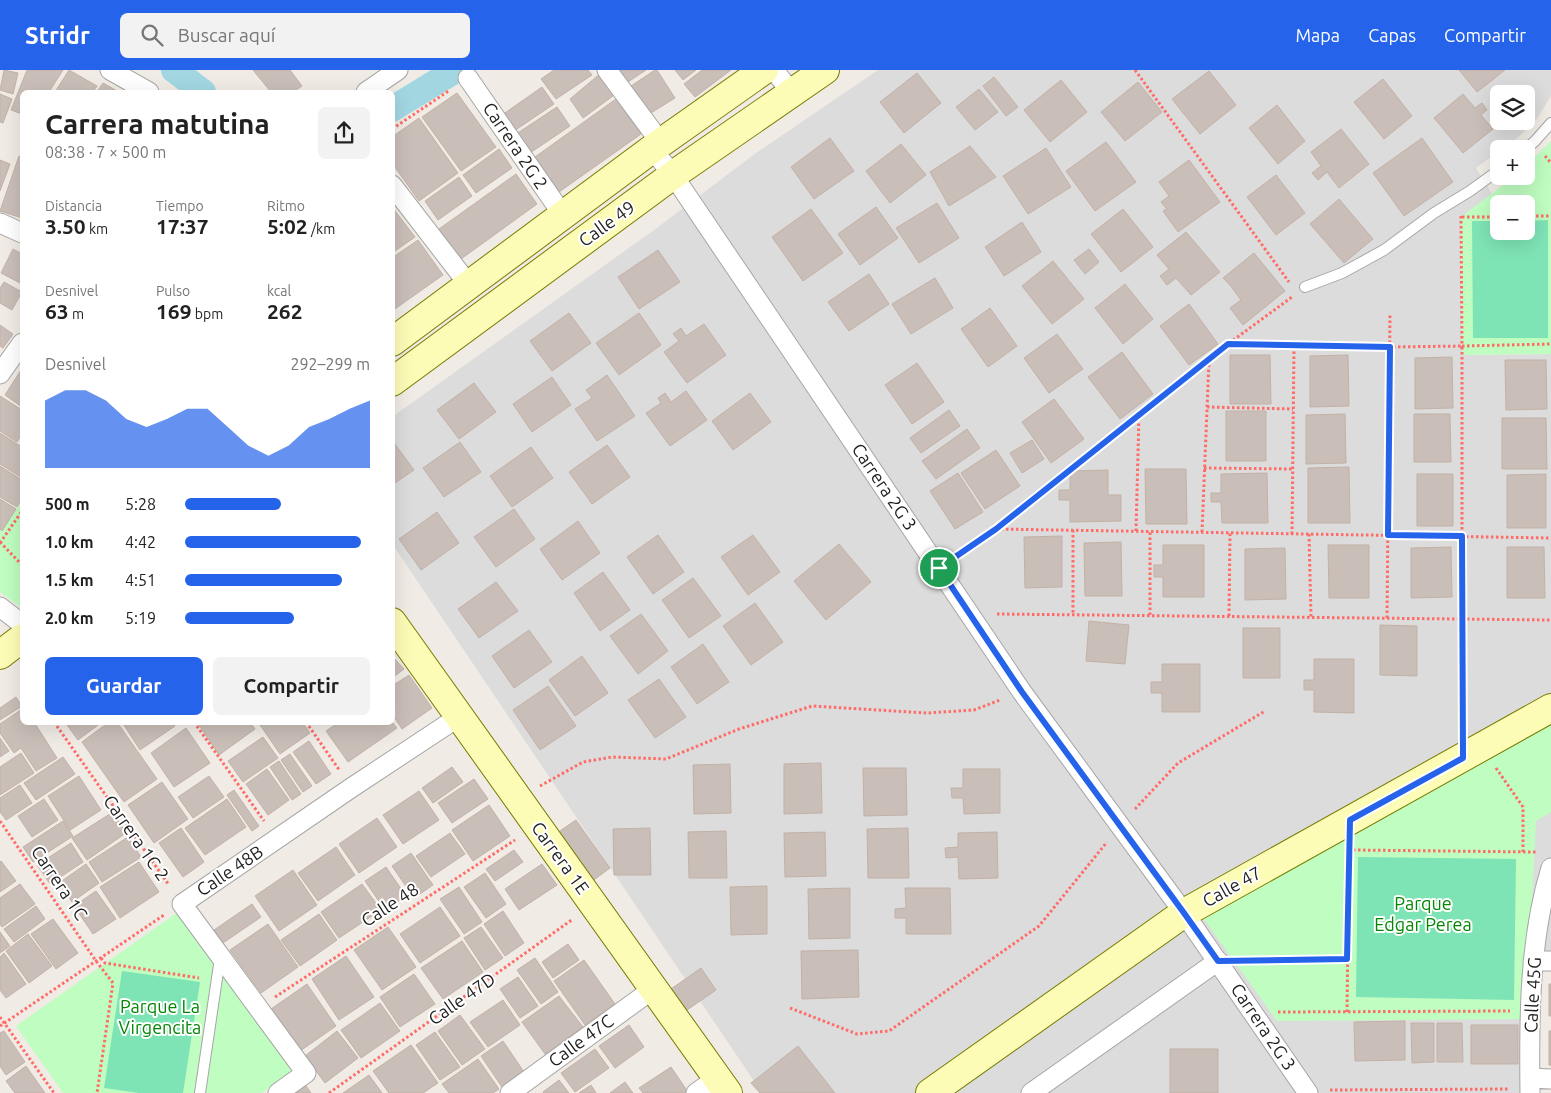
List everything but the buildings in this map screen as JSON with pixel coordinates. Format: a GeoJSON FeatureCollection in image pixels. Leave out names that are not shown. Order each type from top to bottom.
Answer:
{"type":"FeatureCollection","features":[{"type":"Feature","properties":{"kind":"street"},"geometry":{"type":"LineString","coordinates":[[110,70],[145,90]]}},
{"type":"Feature","properties":{"kind":"street"},"geometry":{"type":"LineString","coordinates":[[369,90],[398,70]]}},
{"type":"Feature","properties":{"kind":"street","name":"Carrera 2G 3"},"geometry":{"type":"LineString","coordinates":[[607,70],[673,175],[1022,692],[1184,913],[1308,1092]]}},
{"type":"Feature","properties":{"kind":"street","name":"Calle 49"},"geometry":{"type":"LineString","coordinates":[[395,340],[656,146],[764,70]]}},
{"type":"Feature","properties":{"kind":"street"},"geometry":{"type":"LineString","coordinates":[[774,70],[791,92]]}},
{"type":"Feature","properties":{"kind":"street","name":"Calle 49"},"geometry":{"type":"LineString","coordinates":[[395,380],[673,175],[825,70]]}},
{"type":"Feature","properties":{"kind":"street","name":"Carrera 2G 2"},"geometry":{"type":"LineString","coordinates":[[468,78],[563,215]]}},
{"type":"Feature","properties":{"kind":"street"},"geometry":{"type":"LineString","coordinates":[[395,189],[469,285]]}},
{"type":"Feature","properties":{"kind":"street"},"geometry":{"type":"LineString","coordinates":[[0,223],[20,232]]}},
{"type":"Feature","properties":{"kind":"street"},"geometry":{"type":"LineString","coordinates":[[0,374],[20,346]]}},
{"type":"Feature","properties":{"kind":"street"},"geometry":{"type":"LineString","coordinates":[[0,607],[20,622]]}},
{"type":"Feature","properties":{"kind":"street","name":"Carrera 1E"},"geometry":{"type":"LineString","coordinates":[[395,626],[653,989],[714,1088]]}},
{"type":"Feature","properties":{"kind":"street"},"geometry":{"type":"LineString","coordinates":[[0,655],[20,640]]}},
{"type":"Feature","properties":{"kind":"street","name":"Calle 47"},"geometry":{"type":"LineString","coordinates":[[930,1093],[1184,913],[1551,708]]}},
{"type":"Feature","properties":{"kind":"street","name":"Calle 48B"},"geometry":{"type":"LineString","coordinates":[[182,904],[460,716]]}},
{"type":"Feature","properties":{"kind":"street","name":"Calle 45G"},"geometry":{"type":"LineString","coordinates":[[1530,1087],[1531,1011],[1542,961],[1546,860]]}},
{"type":"Feature","properties":{"kind":"street"},"geometry":{"type":"LineString","coordinates":[[182,904],[306,1073],[278,1093]]}},
{"type":"Feature","properties":{"kind":"street"},"geometry":{"type":"LineString","coordinates":[[1031,1093],[1218,961]]}},
{"type":"Feature","properties":{"kind":"street","name":"Calle 47C"},"geometry":{"type":"LineString","coordinates":[[510,1093],[653,989]]}},
{"type":"Feature","properties":{"kind":"street"},"geometry":{"type":"LineString","coordinates":[[1530,1087],[1551,1078]]}},
{"type":"Feature","properties":{"kind":"lane"},"geometry":{"type":"LineString","coordinates":[[1535,141],[1551,123]]}},
{"type":"Feature","properties":{"kind":"lane"},"geometry":{"type":"LineString","coordinates":[[1301,290],[1342,273],[1384,250],[1434,213],[1490,176]]}},
{"type":"Feature","properties":{"kind":"lane"},"geometry":{"type":"LineString","coordinates":[[200,1093],[220,955]]}},
{"type":"Feature","properties":{"kind":"path"},"geometry":{"type":"LineString","coordinates":[[939,568],[996,529],[1228,344],[1301,290],[1135,70]]}},
{"type":"Feature","properties":{"kind":"path"},"geometry":{"type":"LineString","coordinates":[[395,127],[468,78]]}},
{"type":"Feature","properties":{"kind":"path"},"geometry":{"type":"LineString","coordinates":[[1461,196],[1462,619],[1472,752],[1523,807],[1523,852]]}},
{"type":"Feature","properties":{"kind":"path"},"geometry":{"type":"LineString","coordinates":[[1535,216],[1551,216]]}},
{"type":"Feature","properties":{"kind":"path"},"geometry":{"type":"LineString","coordinates":[[1461,217],[1490,217]]}},
{"type":"Feature","properties":{"kind":"path"},"geometry":{"type":"LineString","coordinates":[[1387,618],[1390,313]]}},
{"type":"Feature","properties":{"kind":"path"},"geometry":{"type":"LineString","coordinates":[[1228,344],[1390,347],[1551,344]]}},
{"type":"Feature","properties":{"kind":"path"},"geometry":{"type":"LineString","coordinates":[[1292,534],[1294,345]]}},
{"type":"Feature","properties":{"kind":"path"},"geometry":{"type":"LineString","coordinates":[[1202,532],[1208,360]]}},
{"type":"Feature","properties":{"kind":"path"},"geometry":{"type":"LineString","coordinates":[[1207,407],[1294,409]]}},
{"type":"Feature","properties":{"kind":"path"},"geometry":{"type":"LineString","coordinates":[[1136,531],[1139,415]]}},
{"type":"Feature","properties":{"kind":"path"},"geometry":{"type":"LineString","coordinates":[[1204,468],[1293,469]]}},
{"type":"Feature","properties":{"kind":"path"},"geometry":{"type":"LineString","coordinates":[[20,514],[0,543],[20,562]]}},
{"type":"Feature","properties":{"kind":"path"},"geometry":{"type":"LineString","coordinates":[[996,529],[1551,538]]}},
{"type":"Feature","properties":{"kind":"path"},"geometry":{"type":"LineString","coordinates":[[1072,530],[1072,614]]}},
{"type":"Feature","properties":{"kind":"path"},"geometry":{"type":"LineString","coordinates":[[1150,532],[1150,615]]}},
{"type":"Feature","properties":{"kind":"path"},"geometry":{"type":"LineString","coordinates":[[1229,616],[1230,533]]}},
{"type":"Feature","properties":{"kind":"path"},"geometry":{"type":"LineString","coordinates":[[1309,534],[1311,617]]}},
{"type":"Feature","properties":{"kind":"path"},"geometry":{"type":"LineString","coordinates":[[969,613],[1551,620]]}},
{"type":"Feature","properties":{"kind":"path"},"geometry":{"type":"LineString","coordinates":[[518,798],[583,762],[612,757],[666,759],[739,729],[812,706],[927,713],[974,710],[1022,692]]}},
{"type":"Feature","properties":{"kind":"path"},"geometry":{"type":"LineString","coordinates":[[790,1008],[857,1034],[889,1032],[1039,926],[1120,825],[1178,763],[1265,711]]}},
{"type":"Feature","properties":{"kind":"path","name":"Carrera 1C 2"},"geometry":{"type":"LineString","coordinates":[[56,725],[182,904]]}},
{"type":"Feature","properties":{"kind":"path"},"geometry":{"type":"LineString","coordinates":[[196,725],[277,839]]}},
{"type":"Feature","properties":{"kind":"path"},"geometry":{"type":"LineString","coordinates":[[308,725],[351,788]]}},
{"type":"Feature","properties":{"kind":"path","name":"Carrera 1C"},"geometry":{"type":"LineString","coordinates":[[0,821],[113,983],[97,1093]]}},
{"type":"Feature","properties":{"kind":"path","name":"Calle 48"},"geometry":{"type":"LineString","coordinates":[[258,1008],[537,826]]}},
{"type":"Feature","properties":{"kind":"path"},"geometry":{"type":"LineString","coordinates":[[1346,1012],[1349,850],[1523,852],[1546,860]]}},
{"type":"Feature","properties":{"kind":"path","name":"Calle 48B"},"geometry":{"type":"LineString","coordinates":[[0,1026],[182,904]]}},
{"type":"Feature","properties":{"kind":"path","name":"Calle 47D"},"geometry":{"type":"LineString","coordinates":[[329,1093],[594,904]]}},
{"type":"Feature","properties":{"kind":"path"},"geometry":{"type":"LineString","coordinates":[[101,958],[105,963],[217,981]]}},
{"type":"Feature","properties":{"kind":"path"},"geometry":{"type":"LineString","coordinates":[[1218,961],[1347,959]]}},
{"type":"Feature","properties":{"kind":"path"},"geometry":{"type":"LineString","coordinates":[[1253,1013],[1531,1011]]}},
{"type":"Feature","properties":{"kind":"path"},"geometry":{"type":"LineString","coordinates":[[0,1017],[54,1093]]}},
{"type":"Feature","properties":{"kind":"path"},"geometry":{"type":"LineString","coordinates":[[1308,1092],[1530,1087]]}},
{"type":"Feature","properties":{"kind":"shaded area"},"geometry":{"type":"Polygon","coordinates":[[[878,70],[1551,70],[1551,96],[1535,121],[1535,85],[1490,85],[1490,130],[1525,130],[1514,140],[1490,140],[1490,158],[1476,168],[1492,194],[1461,218],[1462,355],[1551,354],[1551,952],[1528,952],[1527,1093],[762,1093],[395,548],[395,415],[654,230],[756,153],[878,70]]]}},
{"type":"Feature","properties":{"kind":"green space"},"geometry":{"type":"Polygon","coordinates":[[[1551,141],[1551,354],[1462,355],[1461,217],[1503,185],[1535,185],[1535,157],[1551,141]]]}},
{"type":"Feature","properties":{"kind":"green space"},"geometry":{"type":"Polygon","coordinates":[[[1548,220],[1548,338],[1473,338],[1472,221],[1490,221],[1490,240],[1535,240],[1535,221],[1548,220]]]}},
{"type":"Feature","properties":{"kind":"green space"},"geometry":{"type":"Polygon","coordinates":[[[20,504],[20,607],[0,592],[0,531],[2,531],[20,504]]]}},
{"type":"Feature","properties":{"kind":"green space","name":"Parque Edgar Perea"},"geometry":{"type":"Polygon","coordinates":[[[1551,724],[1551,812],[1536,821],[1526,1019],[1277,1021],[1201,915],[1551,724]]]}},
{"type":"Feature","properties":{"kind":"green space"},"geometry":{"type":"Polygon","coordinates":[[[1358,857],[1516,859],[1514,1000],[1356,997],[1358,857]]]}},
{"type":"Feature","properties":{"kind":"green space","name":"Parque La Virgencita"},"geometry":{"type":"Polygon","coordinates":[[[178,912],[292,1072],[262,1093],[63,1093],[16,1026],[178,912]]]}},
{"type":"Feature","properties":{"kind":"green space"},"geometry":{"type":"Polygon","coordinates":[[[122,971],[200,982],[183,1093],[139,1093],[104,1088],[122,971]]]}},
{"type":"Feature","properties":{"kind":"waterway"},"geometry":{"type":"LineString","coordinates":[[174,70],[200,90]]}},
{"type":"Feature","properties":{"kind":"waterway"},"geometry":{"type":"LineString","coordinates":[[395,107],[456,70]]}},
{"type":"Feature","properties":{"kind":"route"},"geometry":{"type":"LineString","coordinates":[[1228,344],[1390,347],[1388,535],[1462,536],[1463,758],[1350,820],[1347,959],[1218,961],[1022,692],[939,568],[996,529],[1228,344]]}}]}
